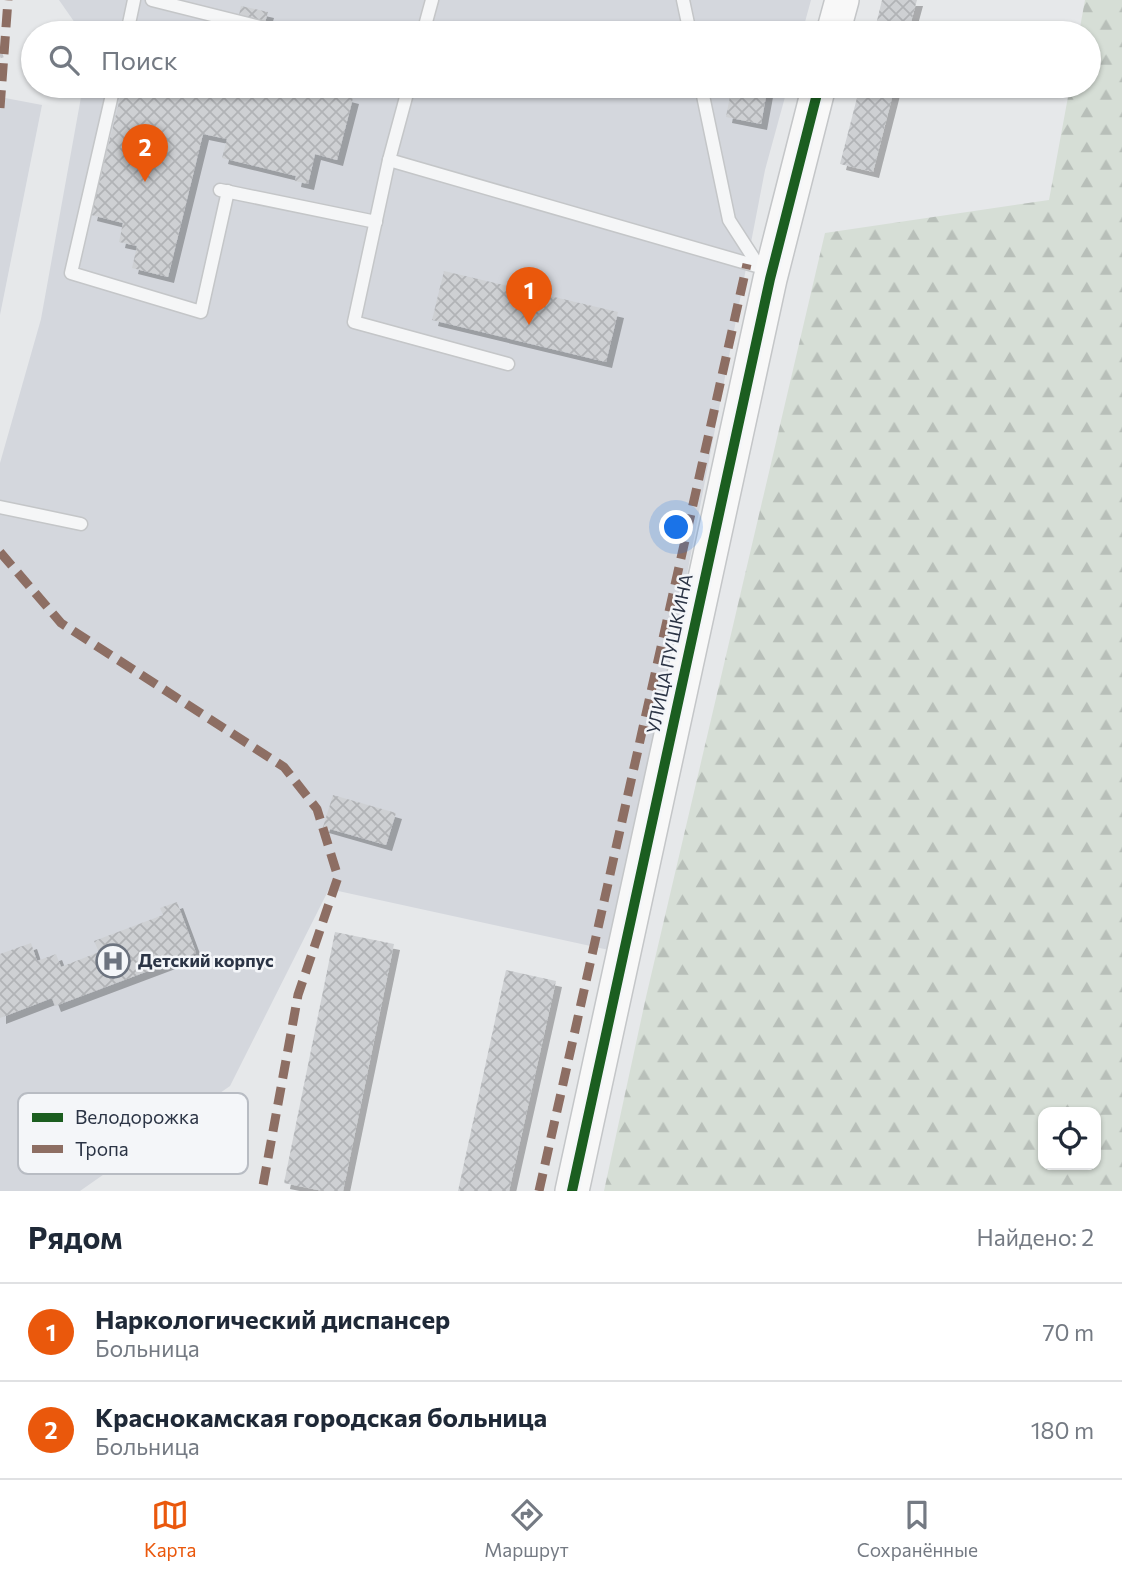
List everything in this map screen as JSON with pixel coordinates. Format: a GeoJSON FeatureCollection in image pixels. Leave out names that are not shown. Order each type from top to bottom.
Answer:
{"type":"FeatureCollection","features":[{"type":"Feature","properties":{"kind":"street"},"geometry":{"type":"LineString","coordinates":[[836,21],[842,0]]}},
{"type":"Feature","properties":{"kind":"street","name":"УЛИЦА ПУШКИНА"},"geometry":{"type":"LineString","coordinates":[[572,1191],[765,273],[816,98]]}},
{"type":"Feature","properties":{"kind":"lane"},"geometry":{"type":"LineString","coordinates":[[130,21],[134,0]]}},
{"type":"Feature","properties":{"kind":"lane"},"geometry":{"type":"LineString","coordinates":[[152,0],[236,21]]}},
{"type":"Feature","properties":{"kind":"lane"},"geometry":{"type":"LineString","coordinates":[[426,21],[432,0]]}},
{"type":"Feature","properties":{"kind":"lane"},"geometry":{"type":"LineString","coordinates":[[683,0],[687,21]]}},
{"type":"Feature","properties":{"kind":"lane"},"geometry":{"type":"LineString","coordinates":[[111,98],[71,273],[201,313],[224,190],[376,222]]}},
{"type":"Feature","properties":{"kind":"lane"},"geometry":{"type":"LineString","coordinates":[[406,98],[389,160],[355,322],[508,364]]}},
{"type":"Feature","properties":{"kind":"lane"},"geometry":{"type":"LineString","coordinates":[[704,98],[729,220],[765,273]]}},
{"type":"Feature","properties":{"kind":"lane"},"geometry":{"type":"LineString","coordinates":[[389,160],[765,273]]}},
{"type":"Feature","properties":{"kind":"lane"},"geometry":{"type":"LineString","coordinates":[[0,507],[81,524]]}},
{"type":"Feature","properties":{"kind":"shaded area"},"geometry":{"type":"Polygon","coordinates":[[[59,0],[811,0],[805,21],[74,21],[59,0]]]}},
{"type":"Feature","properties":{"kind":"shaded area"},"geometry":{"type":"Polygon","coordinates":[[[0,97],[42,105],[0,315],[0,97]]]}},
{"type":"Feature","properties":{"kind":"shaded area"},"geometry":{"type":"Polygon","coordinates":[[[81,98],[785,98],[765,170],[676,631],[609,950],[329,889],[230,1086],[220,1093],[18,1093],[18,1174],[104,1174],[80,1191],[0,1191],[0,463],[41,319],[81,98]]]}},
{"type":"Feature","properties":{"kind":"green space"},"geometry":{"type":"Polygon","coordinates":[[[1085,0],[1122,0],[1122,1191],[604,1191],[646,997],[825,233],[1049,200],[1068,98],[1101,98],[1101,21],[1081,21],[1085,0]]]}},
{"type":"Feature","properties":{"kind":"building"},"geometry":{"type":"Polygon","coordinates":[[[882,0],[917,0],[911,21],[877,21],[882,0]]]}},
{"type":"Feature","properties":{"kind":"building"},"geometry":{"type":"Polygon","coordinates":[[[241,6],[268,12],[265,21],[238,21],[241,6]]]}},
{"type":"Feature","properties":{"kind":"building"},"geometry":{"type":"Polygon","coordinates":[[[120,98],[353,98],[337,160],[315,154],[308,184],[295,181],[296,176],[222,158],[227,139],[203,134],[168,277],[132,268],[137,246],[119,242],[123,223],[91,215],[120,98]]]}},
{"type":"Feature","properties":{"kind":"building"},"geometry":{"type":"Polygon","coordinates":[[[730,98],[766,98],[761,124],[726,117],[730,98]]]}},
{"type":"Feature","properties":{"kind":"building"},"geometry":{"type":"Polygon","coordinates":[[[857,98],[892,98],[873,172],[840,164],[857,98]]]}},
{"type":"Feature","properties":{"kind":"building"},"geometry":{"type":"Polygon","coordinates":[[[444,271],[618,312],[606,362],[432,320],[444,271]]]}},
{"type":"Feature","properties":{"kind":"building"},"geometry":{"type":"Polygon","coordinates":[[[333,795],[396,813],[386,845],[323,827],[333,795]]]}},
{"type":"Feature","properties":{"kind":"building"},"geometry":{"type":"Polygon","coordinates":[[[177,902],[196,953],[55,1006],[52,998],[0,1018],[0,954],[31,943],[37,961],[56,954],[61,967],[99,952],[94,941],[163,915],[160,908],[177,902]]]}},
{"type":"Feature","properties":{"kind":"building"},"geometry":{"type":"Polygon","coordinates":[[[335,932],[394,944],[343,1191],[323,1191],[284,1183],[335,932]]]}},
{"type":"Feature","properties":{"kind":"building"},"geometry":{"type":"Polygon","coordinates":[[[506,970],[556,981],[509,1191],[458,1191],[506,970]]]}},
{"type":"Feature","properties":{"kind":"marked path"},"geometry":{"type":"LineString","coordinates":[[0,108],[8,0]]}},
{"type":"Feature","properties":{"kind":"marked path"},"geometry":{"type":"LineString","coordinates":[[539,1191],[747,264]]}},
{"type":"Feature","properties":{"kind":"marked path"},"geometry":{"type":"LineString","coordinates":[[0,552],[61,623],[284,767],[317,809],[338,877],[298,995],[262,1191]]}},
{"type":"Feature","properties":{"kind":"cycle path"},"geometry":{"type":"LineString","coordinates":[[572,1191],[770,279],[816,98]]}},
{"type":"Feature","properties":{"kind":"place","name":"Краснокамская городская больница"},"geometry":{"type":"Point","coordinates":[145,182]}},
{"type":"Feature","properties":{"kind":"place","name":"Наркологический диспансер"},"geometry":{"type":"Point","coordinates":[529,325]}},
{"type":"Feature","properties":{"kind":"place","name":"Детский корпус"},"geometry":{"type":"Point","coordinates":[113,961]}}]}
